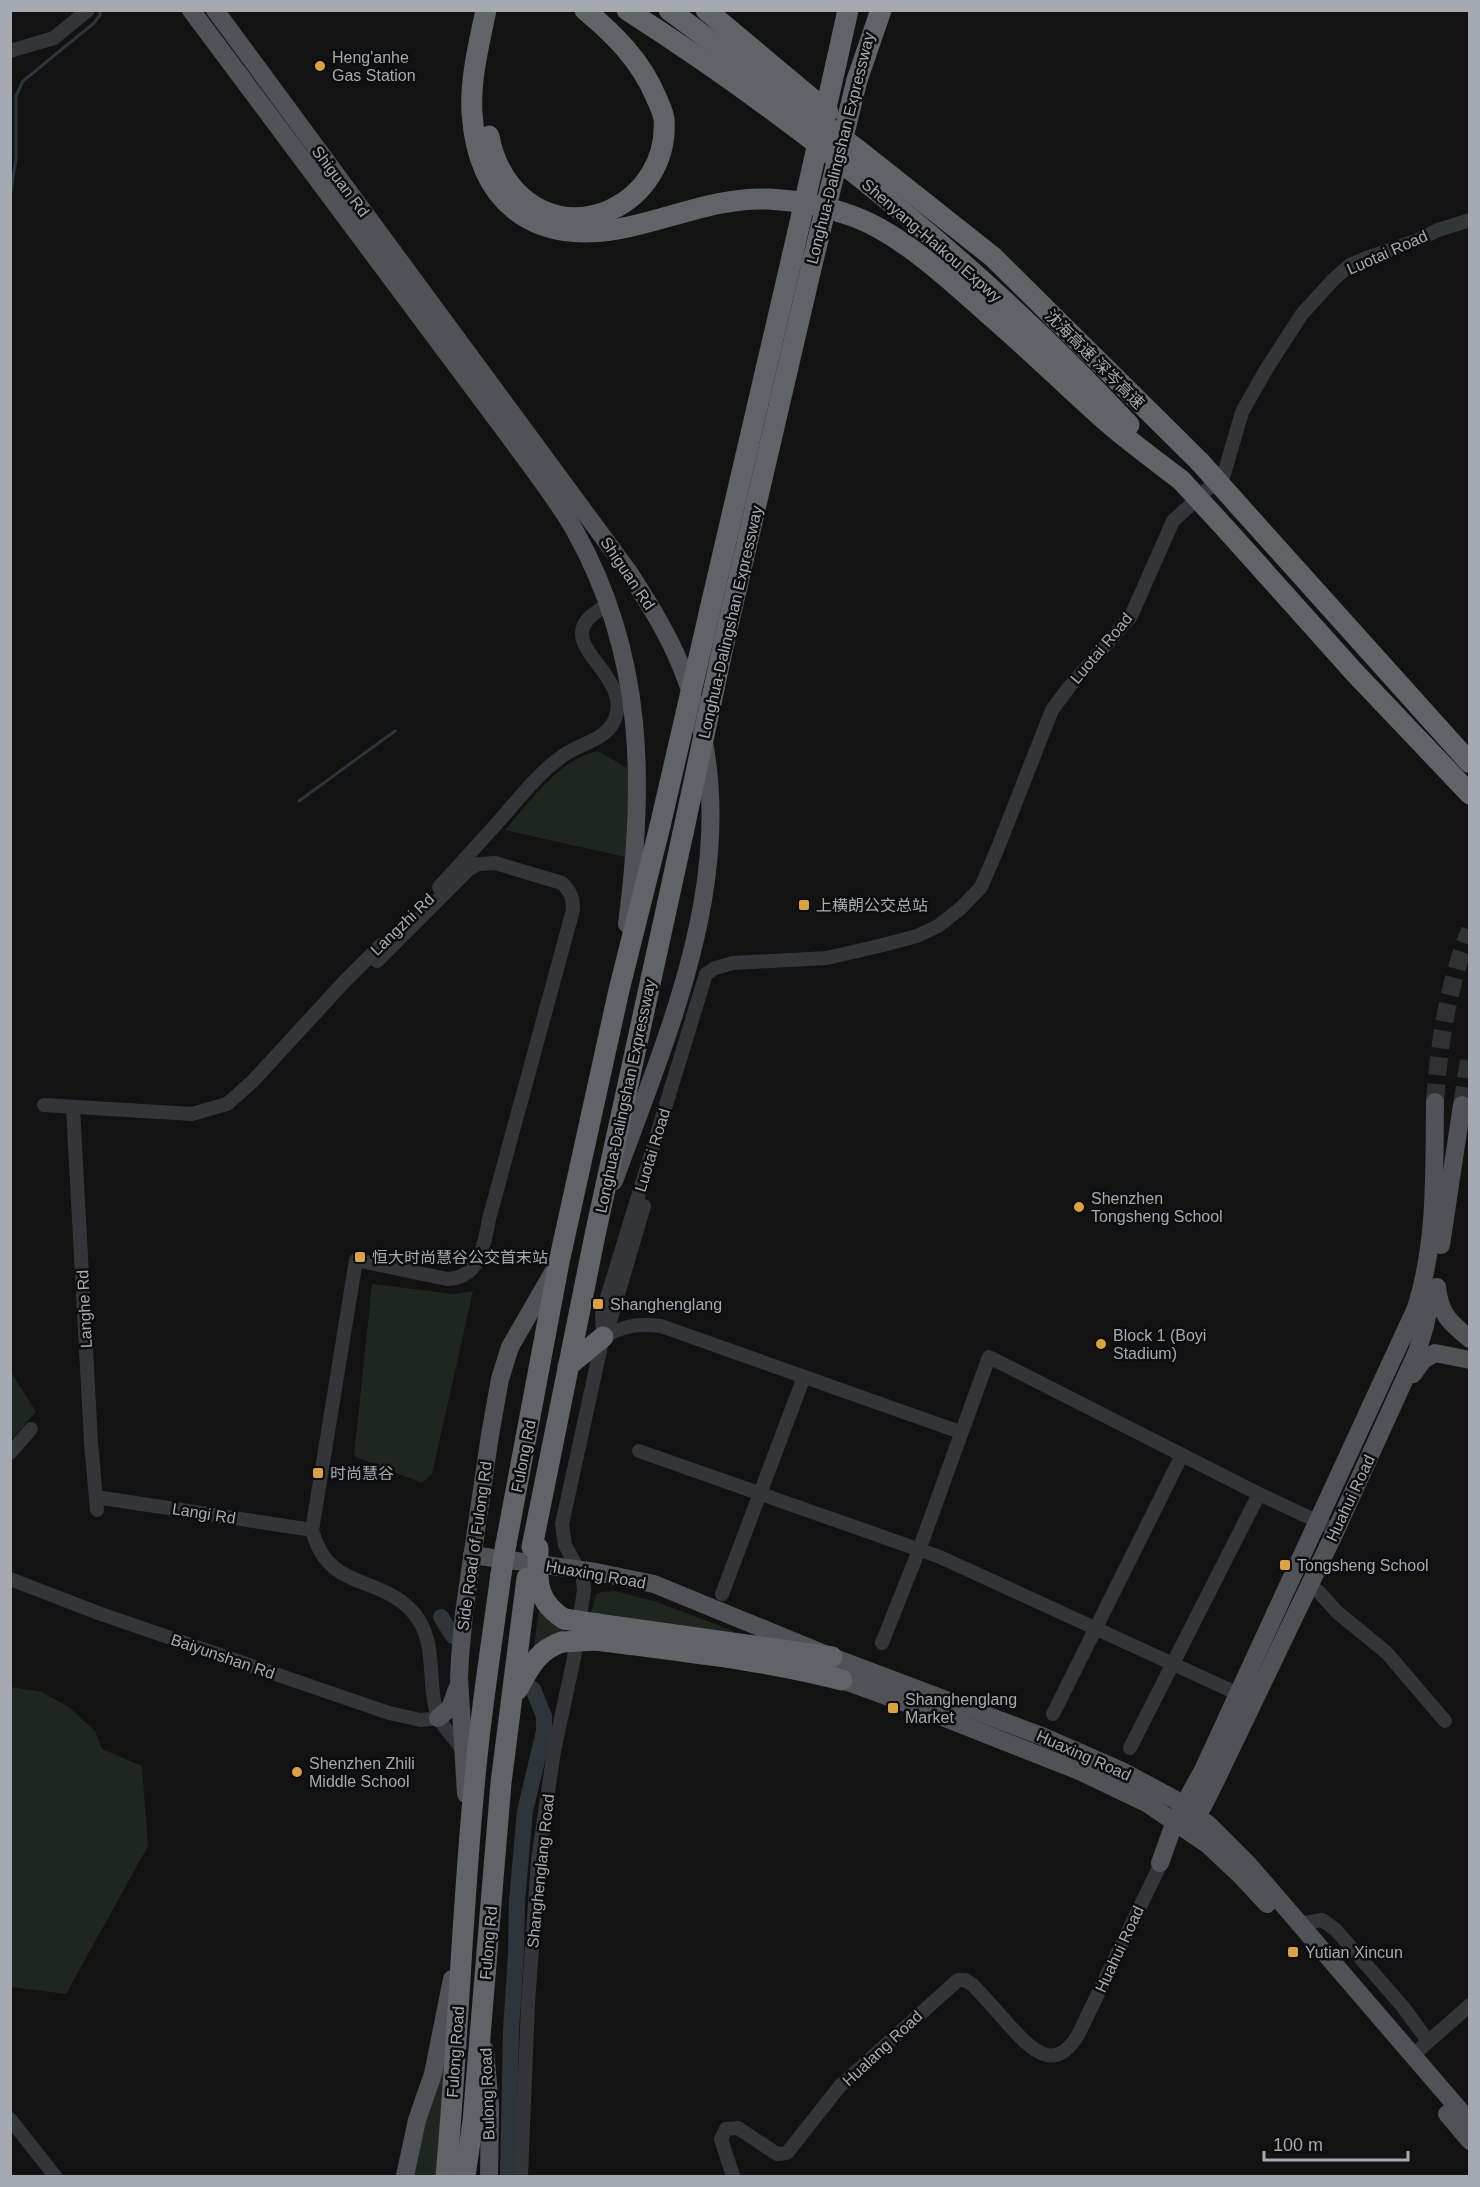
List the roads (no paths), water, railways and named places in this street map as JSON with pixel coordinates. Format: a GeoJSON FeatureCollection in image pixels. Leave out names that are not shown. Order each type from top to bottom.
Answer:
{"type":"FeatureCollection","features":[{"type":"Feature","properties":{"kind":"highway"},"geometry":{"type":"LineString","coordinates":[[486,10],[474,76],[472,111],[476,147],[485,173],[500,195],[524,217],[554,230],[598,232],[707,206],[768,199],[816,206],[856,217],[889,234],[1008,331],[1109,424],[1181,480],[1362,681],[1469,793]]}},
{"type":"Feature","properties":{"kind":"highway"},"geometry":{"type":"LineString","coordinates":[[499,10],[490,50],[486,100],[490,143],[496,161],[506,179],[519,195],[535,208],[555,215],[577,217],[597,215],[615,209],[630,199],[648,180],[657,165],[663,144],[664,117],[650,82],[633,55],[585,10]]}},
{"type":"Feature","properties":{"kind":"highway","name":"Shenyang-Haikou Expwy"},"geometry":{"type":"LineString","coordinates":[[627,10],[797,131],[927,234],[1071,365],[1181,480]]}},
{"type":"Feature","properties":{"kind":"highway","name":"沈海高速 深岑高速"},"geometry":{"type":"LineString","coordinates":[[669,10],[858,150],[993,257],[1200,462],[1470,763]]}},
{"type":"Feature","properties":{"kind":"highway"},"geometry":{"type":"LineString","coordinates":[[706,10],[956,217],[993,257]]}},
{"type":"Feature","properties":{"kind":"highway","name":"Longhua-Dalingshan Expressway"},"geometry":{"type":"LineString","coordinates":[[619,990],[660,826],[794,253],[848,10]]}},
{"type":"Feature","properties":{"kind":"highway","name":"Longhua-Dalingshan Expressway"},"geometry":{"type":"LineString","coordinates":[[595,1235],[724,642],[873,10]]}},
{"type":"Feature","properties":{"kind":"highway"},"geometry":{"type":"LineString","coordinates":[[857,80],[881,10]]}},
{"type":"Feature","properties":{"kind":"highway","name":"Fulong Rd"},"geometry":{"type":"LineString","coordinates":[[462,1927],[475,1775],[506,1544],[559,1262],[619,990]]}},
{"type":"Feature","properties":{"kind":"highway","name":"Fulong Rd"},"geometry":{"type":"LineString","coordinates":[[482,2012],[501,1783],[539,1519],[595,1235]]}},
{"type":"Feature","properties":{"kind":"highway"},"geometry":{"type":"LineString","coordinates":[[568,1366],[603,1337]]}},
{"type":"Feature","properties":{"kind":"highway"},"geometry":{"type":"LineString","coordinates":[[532,1579],[547,1605],[564,1619],[596,1632],[799,1669],[842,1680]]}},
{"type":"Feature","properties":{"kind":"highway"},"geometry":{"type":"LineString","coordinates":[[513,1698],[530,1666],[541,1652],[552,1645],[596,1632],[786,1649],[832,1657]]}},
{"type":"Feature","properties":{"kind":"highway","name":"Fulong Road"},"geometry":{"type":"LineString","coordinates":[[446,2176],[458,2022],[462,1927]]}},
{"type":"Feature","properties":{"kind":"highway","name":"Fulong Road"},"geometry":{"type":"LineString","coordinates":[[465,2176],[473,2121],[482,2012]]}},
{"type":"Feature","properties":{"kind":"main road","name":"Shiguan Rd"},"geometry":{"type":"LineString","coordinates":[[191,10],[268,97],[628,571],[655,612],[682,669],[695,706],[705,745],[710,782],[709,865],[703,905],[672,1020],[595,1235]]}},
{"type":"Feature","properties":{"kind":"main road","name":"Shiguan Rd"},"geometry":{"type":"LineString","coordinates":[[215,10],[268,97],[574,529],[609,604],[624,654],[636,734],[637,844],[619,990]]}},
{"type":"Feature","properties":{"kind":"main road","name":"Huahui Road"},"geometry":{"type":"LineString","coordinates":[[1246,1697],[1309,1585],[1417,1352],[1420,1295],[1431,1237],[1434,1204],[1435,1102]]}},
{"type":"Feature","properties":{"kind":"main road","name":"Huahui Road"},"geometry":{"type":"LineString","coordinates":[[1160,1863],[1186,1817],[1208,1798],[1317,1521],[1420,1324],[1435,1275],[1462,1105]]}},
{"type":"Feature","properties":{"kind":"main road","name":"Side Road of Fulong Rd"},"geometry":{"type":"LineString","coordinates":[[469,1844],[459,1678],[464,1613],[490,1435],[504,1362],[521,1326],[559,1262]]}},
{"type":"Feature","properties":{"kind":"main road"},"geometry":{"type":"LineString","coordinates":[[1435,1275],[1441,1308],[1453,1325],[1470,1341]]}},
{"type":"Feature","properties":{"kind":"main road"},"geometry":{"type":"LineString","coordinates":[[1420,1324],[1470,1341]]}},
{"type":"Feature","properties":{"kind":"main road"},"geometry":{"type":"LineString","coordinates":[[1420,1324],[1470,1359]]}},
{"type":"Feature","properties":{"kind":"main road"},"geometry":{"type":"LineString","coordinates":[[1396,1397],[1431,1354],[1443,1353],[1470,1359]]}},
{"type":"Feature","properties":{"kind":"main road","name":"Huaxing Road"},"geometry":{"type":"LineString","coordinates":[[472,1555],[580,1575],[652,1594],[786,1649],[842,1680],[917,1707],[1090,1776],[1148,1804],[1186,1817],[1207,1844],[1268,1905],[1470,2141]]}},
{"type":"Feature","properties":{"kind":"main road","name":"Huaxing Road"},"geometry":{"type":"LineString","coordinates":[[580,1575],[623,1576],[654,1584],[832,1657],[1076,1751],[1138,1779],[1249,1865],[1470,2122]]}},
{"type":"Feature","properties":{"kind":"main road"},"geometry":{"type":"LineString","coordinates":[[438,1718],[450,1708],[454,1701],[459,1678]]}},
{"type":"Feature","properties":{"kind":"main road","name":"Huahui Road"},"geometry":{"type":"LineString","coordinates":[[1171,1848],[1186,1817]]}},
{"type":"Feature","properties":{"kind":"main road"},"geometry":{"type":"LineString","coordinates":[[405,2176],[417,2120],[433,2074],[462,1927]]}},
{"type":"Feature","properties":{"kind":"main road","name":"Bulong Road"},"geometry":{"type":"LineString","coordinates":[[482,2012],[490,2106],[489,2176]]}},
{"type":"Feature","properties":{"kind":"street"},"geometry":{"type":"LineString","coordinates":[[10,51],[54,38],[88,10]]}},
{"type":"Feature","properties":{"kind":"street","name":"Luotai Road"},"geometry":{"type":"LineString","coordinates":[[580,1575],[565,1545],[562,1524],[603,1337],[615,1306],[715,968],[733,963],[827,958],[879,946],[917,936],[938,926],[961,909],[981,887],[1052,710],[1131,616],[1173,521],[1224,474],[1242,412],[1302,314],[1333,280],[1350,266],[1438,230],[1470,220]]}},
{"type":"Feature","properties":{"kind":"street","name":"Langzhi Rd"},"geometry":{"type":"LineString","coordinates":[[44,1105],[192,1114],[227,1104],[241,1093],[344,982],[429,898],[538,776],[575,747],[600,737],[611,727],[616,714],[615,693],[582,633],[588,620],[609,604]]}},
{"type":"Feature","properties":{"kind":"street"},"geometry":{"type":"LineString","coordinates":[[377,961],[468,870],[478,864],[495,863],[562,883],[570,891],[573,910],[489,1219],[481,1257],[473,1267],[455,1279],[356,1260],[312,1530],[321,1554],[342,1574],[389,1594],[412,1611],[427,1636],[434,1702],[438,1718],[458,1743],[465,1757]]}},
{"type":"Feature","properties":{"kind":"street","name":"Langhe Rd"},"geometry":{"type":"LineString","coordinates":[[73,1108],[96,1504]]}},
{"type":"Feature","properties":{"kind":"street"},"geometry":{"type":"LineString","coordinates":[[603,1337],[633,1324],[661,1326],[960,1432]]}},
{"type":"Feature","properties":{"kind":"street"},"geometry":{"type":"LineString","coordinates":[[882,1643],[919,1550],[988,1357],[1335,1530]]}},
{"type":"Feature","properties":{"kind":"street"},"geometry":{"type":"LineString","coordinates":[[722,1594],[804,1377]]}},
{"type":"Feature","properties":{"kind":"street"},"geometry":{"type":"LineString","coordinates":[[10,1453],[31,1429]]}},
{"type":"Feature","properties":{"kind":"street"},"geometry":{"type":"LineString","coordinates":[[639,1451],[940,1557],[1246,1697]]}},
{"type":"Feature","properties":{"kind":"street"},"geometry":{"type":"LineString","coordinates":[[1053,1714],[1182,1455]]}},
{"type":"Feature","properties":{"kind":"street"},"geometry":{"type":"LineString","coordinates":[[1130,1748],[1259,1494]]}},
{"type":"Feature","properties":{"kind":"street","name":"Langi Rd"},"geometry":{"type":"LineString","coordinates":[[96,1504],[312,1530]]}},
{"type":"Feature","properties":{"kind":"street","name":"Shanghenglang Road"},"geometry":{"type":"LineString","coordinates":[[521,2176],[528,2004],[538,1860],[554,1751],[574,1658],[584,1590],[580,1575]]}},
{"type":"Feature","properties":{"kind":"street","name":"Baiyunshan Rd"},"geometry":{"type":"LineString","coordinates":[[10,1580],[389,1713],[421,1720],[438,1718]]}},
{"type":"Feature","properties":{"kind":"street"},"geometry":{"type":"LineString","coordinates":[[1309,1585],[1386,1653],[1445,1721]]}},
{"type":"Feature","properties":{"kind":"street"},"geometry":{"type":"LineString","coordinates":[[433,1680],[445,1685],[459,1678]]}},
{"type":"Feature","properties":{"kind":"street","name":"Huahui Road"},"geometry":{"type":"LineString","coordinates":[[1078,2035],[1160,1863],[1171,1848]]}},
{"type":"Feature","properties":{"kind":"street"},"geometry":{"type":"LineString","coordinates":[[1300,1924],[1322,1920],[1336,1930],[1378,1976],[1421,2029],[1428,2042]]}},
{"type":"Feature","properties":{"kind":"street","name":"Hualang Road"},"geometry":{"type":"LineString","coordinates":[[733,2176],[721,2139],[726,2129],[738,2128],[777,2154],[787,2153],[840,2086],[958,1980],[965,1980],[973,1985],[1026,2044],[1040,2054],[1050,2055],[1064,2052],[1073,2044],[1078,2035]]}},
{"type":"Feature","properties":{"kind":"street"},"geometry":{"type":"LineString","coordinates":[[1412,2056],[1470,2005]]}},
{"type":"Feature","properties":{"kind":"street"},"geometry":{"type":"LineString","coordinates":[[10,2119],[55,2176]]}},
{"type":"Feature","properties":{"kind":"waterway"},"geometry":{"type":"LineString","coordinates":[[10,197],[16,159],[16,96],[23,81],[94,23],[100,15],[100,10]]}},
{"type":"Feature","properties":{"kind":"waterway"},"geometry":{"type":"LineString","coordinates":[[299,801],[395,731]]}},
{"type":"Feature","properties":{"kind":"waterway"},"geometry":{"type":"LineString","coordinates":[[441,1617],[453,1636]]}},
{"type":"Feature","properties":{"kind":"waterway"},"geometry":{"type":"LineString","coordinates":[[508,2176],[517,1901],[525,1811],[544,1731],[544,1716],[533,1689]]}},
{"type":"Feature","properties":{"kind":"tunnel"},"geometry":{"type":"LineString","coordinates":[[1435,1102],[1439,1058],[1450,993],[1470,930]]}},
{"type":"Feature","properties":{"kind":"tunnel"},"geometry":{"type":"LineString","coordinates":[[1462,1105],[1470,1053]]}},
{"type":"Feature","properties":{"kind":"place","name":"Heng'anhe Gas Station"},"geometry":{"type":"Point","coordinates":[320,66]}},
{"type":"Feature","properties":{"kind":"place","name":"上横朗公交总站"},"geometry":{"type":"Point","coordinates":[804,905]}},
{"type":"Feature","properties":{"kind":"place","name":"Shenzhen Tongsheng School"},"geometry":{"type":"Point","coordinates":[1079,1207]}},
{"type":"Feature","properties":{"kind":"place","name":"恒大时尚慧谷公交首末站"},"geometry":{"type":"Point","coordinates":[360,1257]}},
{"type":"Feature","properties":{"kind":"place","name":"Shanghenglang"},"geometry":{"type":"Point","coordinates":[598,1304]}},
{"type":"Feature","properties":{"kind":"place","name":"Block 1 (Boyi Stadium)"},"geometry":{"type":"Point","coordinates":[1101,1344]}},
{"type":"Feature","properties":{"kind":"place","name":"时尚慧谷"},"geometry":{"type":"Point","coordinates":[318,1473]}},
{"type":"Feature","properties":{"kind":"place","name":"Tongsheng School"},"geometry":{"type":"Point","coordinates":[1285,1565]}},
{"type":"Feature","properties":{"kind":"place","name":"Shanghenglang Market"},"geometry":{"type":"Point","coordinates":[893,1708]}},
{"type":"Feature","properties":{"kind":"place","name":"Shenzhen Zhili Middle School"},"geometry":{"type":"Point","coordinates":[297,1772]}},
{"type":"Feature","properties":{"kind":"place","name":"Yutian Xincun"},"geometry":{"type":"Point","coordinates":[1293,1952]}}]}
